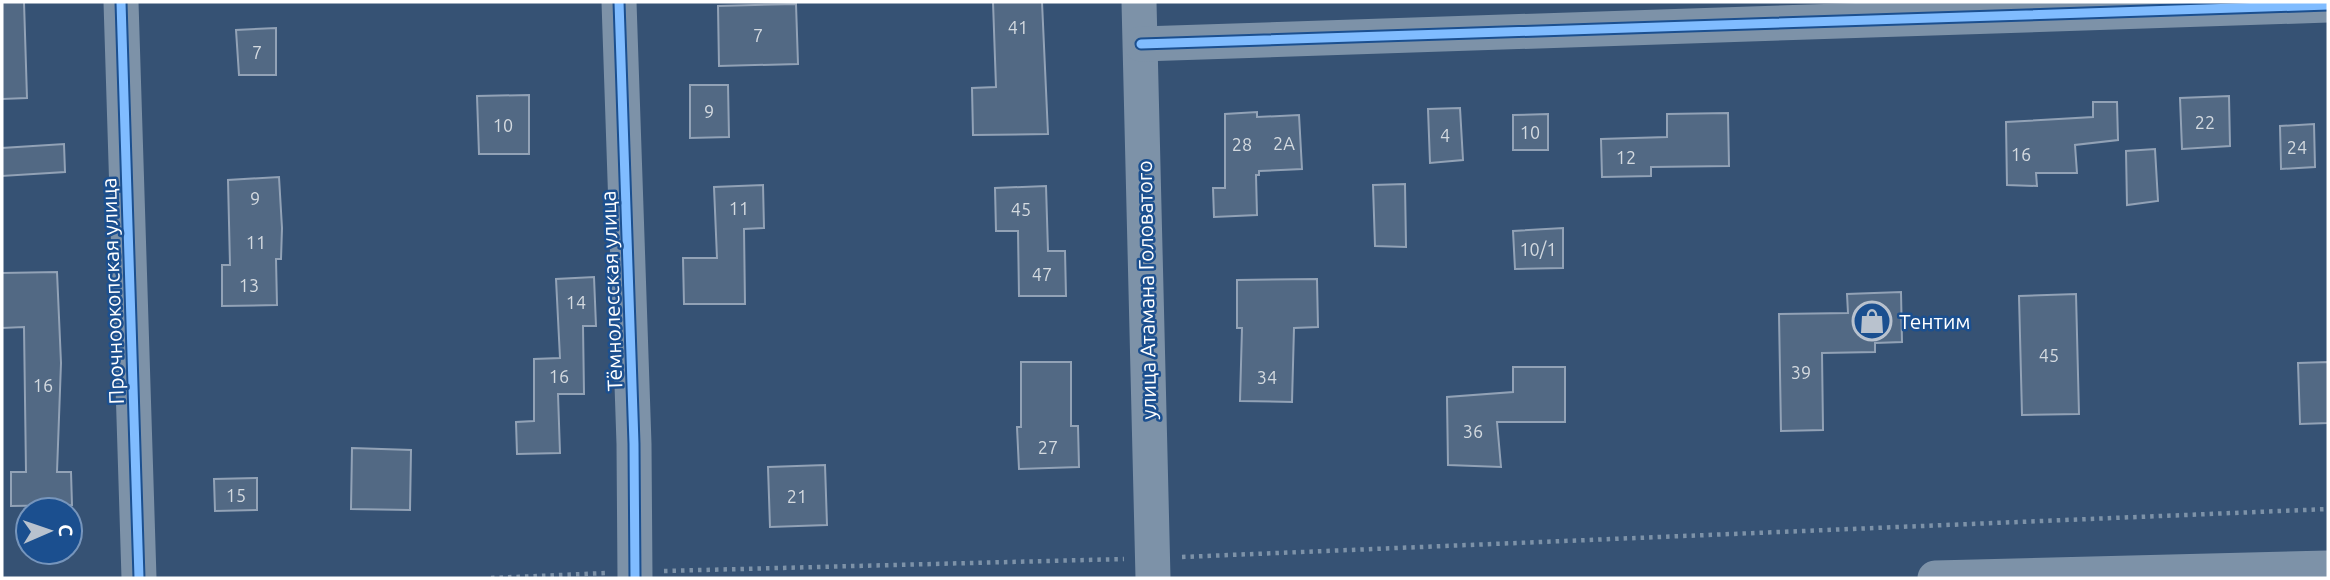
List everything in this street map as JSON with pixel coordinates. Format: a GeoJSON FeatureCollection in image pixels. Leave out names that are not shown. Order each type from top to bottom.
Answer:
{"type":"FeatureCollection","features":[{"type":"Feature","properties":{"kind":"street","name":"Прочноокопская улица"},"geometry":{"type":"LineString","coordinates":[[121,2],[139,578]]}},
{"type":"Feature","properties":{"kind":"street","name":"Тёмнолесская улица"},"geometry":{"type":"LineString","coordinates":[[619,2],[634,444],[635,575]]}},
{"type":"Feature","properties":{"kind":"street","name":"улица Атамана Головатого"},"geometry":{"type":"LineString","coordinates":[[1139,2],[1153,568]]}},
{"type":"Feature","properties":{"kind":"street"},"geometry":{"type":"LineString","coordinates":[[1141,44],[2328,5]]}},
{"type":"Feature","properties":{"kind":"street"},"geometry":{"type":"LineString","coordinates":[[1935,578],[2328,568]]}},
{"type":"Feature","properties":{"kind":"path"},"geometry":{"type":"LineString","coordinates":[[491,578],[1153,568],[2328,509]]}},
{"type":"Feature","properties":{"kind":"building"},"geometry":{"type":"Polygon","coordinates":[[[2,2],[24,2],[27,98],[2,99],[2,2]]]}},
{"type":"Feature","properties":{"kind":"building"},"geometry":{"type":"Polygon","coordinates":[[[993,2],[1042,2],[1048,134],[973,135],[972,88],[996,87],[993,2]]]}},
{"type":"Feature","properties":{"kind":"building"},"geometry":{"type":"Polygon","coordinates":[[[796,4],[798,64],[719,66],[718,6],[796,4]]]}},
{"type":"Feature","properties":{"kind":"building"},"geometry":{"type":"Polygon","coordinates":[[[276,28],[276,75],[239,75],[236,30],[276,28]]]}},
{"type":"Feature","properties":{"kind":"building"},"geometry":{"type":"Polygon","coordinates":[[[690,85],[728,85],[729,137],[690,138],[690,85]]]}},
{"type":"Feature","properties":{"kind":"building"},"geometry":{"type":"Polygon","coordinates":[[[529,95],[529,154],[479,154],[477,96],[529,95]]]}},
{"type":"Feature","properties":{"kind":"building"},"geometry":{"type":"Polygon","coordinates":[[[2229,96],[2230,146],[2182,149],[2180,98],[2229,96]]]}},
{"type":"Feature","properties":{"kind":"building"},"geometry":{"type":"Polygon","coordinates":[[[2093,102],[2117,102],[2118,140],[2075,145],[2077,173],[2036,173],[2037,186],[2007,185],[2006,122],[2093,117],[2093,102]]]}},
{"type":"Feature","properties":{"kind":"building"},"geometry":{"type":"Polygon","coordinates":[[[1460,108],[1463,160],[1430,163],[1428,109],[1460,108]]]}},
{"type":"Feature","properties":{"kind":"building"},"geometry":{"type":"Polygon","coordinates":[[[1257,112],[1257,117],[1299,115],[1302,169],[1259,171],[1259,175],[1256,175],[1257,215],[1214,217],[1213,188],[1225,188],[1225,114],[1257,112]]]}},
{"type":"Feature","properties":{"kind":"building"},"geometry":{"type":"Polygon","coordinates":[[[1728,113],[1729,166],[1651,167],[1651,176],[1602,177],[1601,139],[1667,137],[1667,114],[1728,113]]]}},
{"type":"Feature","properties":{"kind":"building"},"geometry":{"type":"Polygon","coordinates":[[[1548,114],[1548,150],[1513,150],[1513,115],[1548,114]]]}},
{"type":"Feature","properties":{"kind":"building"},"geometry":{"type":"Polygon","coordinates":[[[2314,124],[2315,167],[2281,169],[2280,126],[2314,124]]]}},
{"type":"Feature","properties":{"kind":"building"},"geometry":{"type":"Polygon","coordinates":[[[64,144],[65,172],[2,176],[2,148],[64,144]]]}},
{"type":"Feature","properties":{"kind":"building"},"geometry":{"type":"Polygon","coordinates":[[[2155,149],[2158,201],[2127,205],[2126,151],[2155,149]]]}},
{"type":"Feature","properties":{"kind":"building"},"geometry":{"type":"Polygon","coordinates":[[[279,177],[282,228],[281,259],[276,259],[277,305],[222,306],[222,265],[230,265],[228,180],[279,177]]]}},
{"type":"Feature","properties":{"kind":"building"},"geometry":{"type":"Polygon","coordinates":[[[1405,184],[1406,247],[1375,246],[1373,185],[1405,184]]]}},
{"type":"Feature","properties":{"kind":"building"},"geometry":{"type":"Polygon","coordinates":[[[763,185],[764,228],[744,229],[745,304],[684,304],[683,258],[717,258],[714,187],[763,185]]]}},
{"type":"Feature","properties":{"kind":"building"},"geometry":{"type":"Polygon","coordinates":[[[1046,186],[1048,251],[1065,251],[1066,296],[1019,296],[1018,231],[996,231],[995,188],[1046,186]]]}},
{"type":"Feature","properties":{"kind":"building"},"geometry":{"type":"Polygon","coordinates":[[[1563,228],[1563,268],[1515,269],[1513,231],[1563,228]]]}},
{"type":"Feature","properties":{"kind":"building"},"geometry":{"type":"Polygon","coordinates":[[[57,272],[61,363],[57,472],[71,472],[72,496],[14,496],[14,506],[11,506],[11,472],[26,472],[24,327],[2,328],[2,273],[57,272]]]}},
{"type":"Feature","properties":{"kind":"building"},"geometry":{"type":"Polygon","coordinates":[[[594,277],[596,326],[583,326],[584,394],[558,394],[560,453],[517,454],[516,422],[534,421],[534,359],[560,358],[556,279],[594,277]]]}},
{"type":"Feature","properties":{"kind":"building"},"geometry":{"type":"Polygon","coordinates":[[[1317,279],[1318,327],[1294,328],[1292,402],[1240,401],[1242,328],[1237,328],[1237,280],[1317,279]]]}},
{"type":"Feature","properties":{"kind":"building"},"geometry":{"type":"Polygon","coordinates":[[[1901,292],[1902,342],[1875,343],[1875,352],[1822,353],[1823,430],[1781,431],[1779,314],[1848,313],[1847,294],[1901,292]]]}},
{"type":"Feature","properties":{"kind":"building"},"geometry":{"type":"Polygon","coordinates":[[[2076,294],[2079,414],[2022,415],[2019,296],[2076,294]]]}},
{"type":"Feature","properties":{"kind":"building"},"geometry":{"type":"Polygon","coordinates":[[[1021,362],[1071,362],[1071,426],[1078,426],[1079,467],[1019,469],[1017,427],[1021,427],[1021,362]]]}},
{"type":"Feature","properties":{"kind":"building"},"geometry":{"type":"Polygon","coordinates":[[[2328,362],[2328,423],[2300,424],[2298,363],[2328,362]]]}},
{"type":"Feature","properties":{"kind":"building"},"geometry":{"type":"Polygon","coordinates":[[[1513,367],[1565,367],[1565,422],[1497,422],[1501,467],[1448,465],[1447,397],[1513,392],[1513,367]]]}},
{"type":"Feature","properties":{"kind":"building"},"geometry":{"type":"Polygon","coordinates":[[[352,448],[411,450],[410,510],[351,509],[352,448]]]}},
{"type":"Feature","properties":{"kind":"building"},"geometry":{"type":"Polygon","coordinates":[[[825,465],[827,525],[770,527],[768,467],[825,465]]]}},
{"type":"Feature","properties":{"kind":"building"},"geometry":{"type":"Polygon","coordinates":[[[257,478],[257,510],[215,511],[214,479],[257,478]]]}},
{"type":"Feature","properties":{"kind":"cycle path"},"geometry":{"type":"LineString","coordinates":[[121,2],[139,578]]}},
{"type":"Feature","properties":{"kind":"cycle path"},"geometry":{"type":"LineString","coordinates":[[619,2],[634,444],[635,578]]}},
{"type":"Feature","properties":{"kind":"cycle path"},"geometry":{"type":"LineString","coordinates":[[1141,44],[2328,5]]}},
{"type":"Feature","properties":{"kind":"place","name":"Тентим"},"geometry":{"type":"Point","coordinates":[1872,321]}}]}
